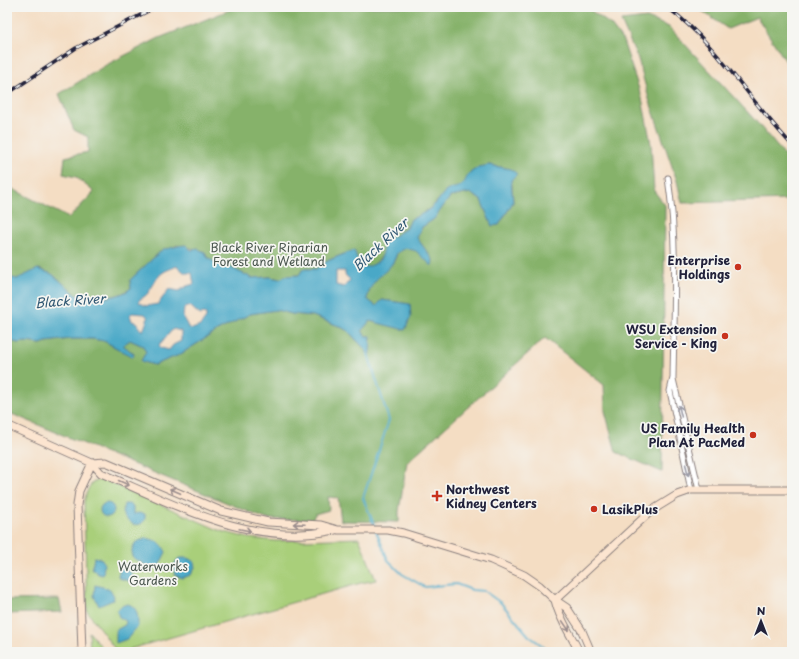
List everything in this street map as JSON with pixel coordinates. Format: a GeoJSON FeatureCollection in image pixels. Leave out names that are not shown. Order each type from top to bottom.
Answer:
{"type":"FeatureCollection","features":[{"type":"Feature","properties":{"kind":"street"},"geometry":{"type":"LineString","coordinates":[[668,178],[673,210],[675,276],[673,378],[670,391],[691,490]]}},
{"type":"Feature","properties":{"kind":"street"},"geometry":{"type":"LineString","coordinates":[[673,378],[700,490]]}},
{"type":"Feature","properties":{"kind":"street"},"geometry":{"type":"LineString","coordinates":[[7,425],[92,463],[101,473],[210,520],[228,526],[265,533],[320,533],[338,530],[388,530],[403,533],[506,566],[524,575],[540,586],[555,600],[567,608],[582,631],[591,652]]}},
{"type":"Feature","properties":{"kind":"street"},"geometry":{"type":"LineString","coordinates":[[92,463],[106,462],[221,511],[238,516],[268,522],[321,525],[338,530]]}},
{"type":"Feature","properties":{"kind":"street"},"geometry":{"type":"LineString","coordinates":[[82,652],[77,504],[82,484],[92,463]]}},
{"type":"Feature","properties":{"kind":"street"},"geometry":{"type":"LineString","coordinates":[[555,600],[651,511],[677,495],[691,490],[792,490]]}},
{"type":"Feature","properties":{"kind":"street"},"geometry":{"type":"LineString","coordinates":[[555,600],[558,615],[570,632],[579,652]]}},
{"type":"Feature","properties":{"kind":"green space","name":"Black River Riparian Forest and Wetland"},"geometry":{"type":"Polygon","coordinates":[[[237,7],[586,7],[611,25],[623,41],[642,98],[651,144],[654,191],[665,205],[662,472],[616,452],[605,411],[604,385],[545,338],[407,462],[399,511],[399,522],[341,521],[338,498],[328,497],[329,510],[315,514],[312,520],[266,519],[7,412],[7,340],[18,343],[26,342],[41,344],[70,339],[93,339],[104,341],[133,357],[134,354],[123,345],[130,340],[143,346],[146,352],[141,361],[154,365],[179,355],[217,331],[250,314],[276,310],[292,314],[313,316],[339,326],[348,331],[369,355],[371,336],[365,336],[362,330],[370,321],[405,329],[410,304],[382,300],[376,306],[367,299],[374,281],[392,264],[397,253],[406,248],[416,250],[432,265],[433,260],[417,238],[422,227],[434,219],[450,197],[470,193],[481,200],[492,226],[499,225],[513,202],[511,169],[489,165],[458,188],[445,192],[433,206],[421,215],[411,219],[406,228],[394,237],[379,260],[371,266],[365,268],[358,261],[354,250],[329,260],[316,269],[303,269],[299,275],[285,276],[280,279],[270,277],[252,278],[221,263],[214,262],[207,257],[205,252],[177,245],[170,249],[163,249],[130,280],[131,288],[125,292],[112,296],[79,297],[52,274],[39,269],[17,279],[7,277],[7,186],[69,218],[94,192],[76,177],[63,174],[65,157],[88,152],[88,137],[74,130],[59,94],[106,65],[159,38],[237,7]]]}},
{"type":"Feature","properties":{"kind":"green space"},"geometry":{"type":"Polygon","coordinates":[[[696,7],[792,7],[792,71],[757,17],[728,29],[696,7]]]}},
{"type":"Feature","properties":{"kind":"green space"},"geometry":{"type":"Polygon","coordinates":[[[647,18],[669,27],[754,119],[792,164],[792,200],[682,203],[677,181],[649,99],[638,59],[621,21],[647,18]]]}},
{"type":"Feature","properties":{"kind":"green space","name":"Waterworks Gardens"},"geometry":{"type":"Polygon","coordinates":[[[103,479],[221,531],[248,538],[276,541],[359,538],[376,580],[130,649],[131,652],[117,652],[87,611],[84,502],[89,487],[95,481],[103,479]]]}},
{"type":"Feature","properties":{"kind":"green space"},"geometry":{"type":"Polygon","coordinates":[[[59,599],[62,612],[7,614],[7,600],[59,599]]]}},
{"type":"Feature","properties":{"kind":"green space"},"geometry":{"type":"Polygon","coordinates":[[[89,632],[106,652],[90,652],[89,632]]]}},
{"type":"Feature","properties":{"kind":"water","name":"Black River"},"geometry":{"type":"Polygon","coordinates":[[[489,165],[511,169],[517,174],[511,180],[513,202],[499,225],[492,226],[481,200],[470,193],[450,197],[434,219],[422,227],[417,238],[433,260],[432,266],[416,251],[406,248],[397,253],[390,266],[373,284],[367,299],[376,306],[382,300],[410,304],[411,317],[405,330],[370,321],[362,330],[365,336],[371,336],[369,356],[365,349],[348,331],[339,326],[313,316],[292,314],[276,310],[250,314],[217,331],[179,355],[154,365],[141,361],[146,352],[143,346],[130,340],[123,345],[134,354],[133,357],[104,341],[93,339],[70,339],[41,344],[26,342],[18,343],[7,340],[7,277],[17,279],[38,269],[52,274],[79,297],[99,298],[119,295],[131,288],[130,280],[163,249],[186,245],[191,250],[198,249],[205,252],[207,257],[214,262],[221,263],[252,278],[270,277],[280,279],[285,276],[299,275],[303,269],[316,269],[329,260],[354,250],[358,261],[365,267],[370,266],[380,260],[383,252],[382,243],[407,228],[411,219],[422,214],[431,207],[445,192],[461,185],[466,180],[468,174],[479,167],[489,165]],[[177,266],[160,275],[147,295],[140,299],[139,302],[146,306],[158,304],[169,289],[179,291],[194,284],[192,273],[185,273],[177,266]],[[336,271],[336,285],[344,287],[350,280],[345,275],[345,271],[336,271]],[[187,306],[184,309],[183,317],[188,327],[192,329],[200,326],[206,318],[206,314],[203,313],[200,315],[191,307],[187,306]],[[132,313],[130,315],[132,321],[138,323],[139,328],[143,331],[148,318],[145,314],[132,313]],[[173,329],[159,345],[161,348],[169,350],[173,345],[181,341],[181,331],[173,329]]]}},
{"type":"Feature","properties":{"kind":"water"},"geometry":{"type":"Polygon","coordinates":[[[104,503],[110,503],[114,507],[114,513],[110,517],[104,517],[100,513],[100,507],[104,503]]]}},
{"type":"Feature","properties":{"kind":"water"},"geometry":{"type":"Polygon","coordinates":[[[124,504],[129,504],[133,507],[133,514],[145,514],[145,520],[141,524],[134,525],[125,518],[122,513],[124,504]]]}},
{"type":"Feature","properties":{"kind":"water"},"geometry":{"type":"Polygon","coordinates":[[[146,538],[158,542],[166,552],[159,566],[152,569],[132,557],[132,550],[135,543],[146,538]]]}},
{"type":"Feature","properties":{"kind":"water"},"geometry":{"type":"Polygon","coordinates":[[[94,557],[102,559],[104,565],[103,575],[98,574],[92,568],[94,557]]]}},
{"type":"Feature","properties":{"kind":"water"},"geometry":{"type":"Polygon","coordinates":[[[179,558],[187,558],[194,561],[195,567],[191,575],[182,578],[175,575],[174,566],[179,558]]]}},
{"type":"Feature","properties":{"kind":"water"},"geometry":{"type":"Polygon","coordinates":[[[121,568],[130,571],[135,581],[132,582],[119,578],[118,575],[121,568]]]}},
{"type":"Feature","properties":{"kind":"water"},"geometry":{"type":"Polygon","coordinates":[[[95,585],[110,589],[114,596],[113,600],[99,606],[94,596],[95,585]]]}},
{"type":"Feature","properties":{"kind":"water"},"geometry":{"type":"Polygon","coordinates":[[[128,604],[136,610],[138,626],[127,639],[116,643],[116,630],[125,625],[126,621],[119,617],[117,611],[121,606],[128,604]]]}},
{"type":"Feature","properties":{"kind":"waterway"},"geometry":{"type":"LineString","coordinates":[[368,354],[389,420],[363,498],[375,527]]}},
{"type":"Feature","properties":{"kind":"waterway"},"geometry":{"type":"LineString","coordinates":[[376,531],[388,560],[402,574],[425,587],[456,584],[472,590],[484,591],[501,603],[529,636],[543,646],[546,652]]}},
{"type":"Feature","properties":{"kind":"railway"},"geometry":{"type":"LineString","coordinates":[[7,94],[76,48],[156,7]]}},
{"type":"Feature","properties":{"kind":"railway"},"geometry":{"type":"LineString","coordinates":[[667,7],[702,38],[776,128],[792,145]]}},
{"type":"Feature","properties":{"kind":"place","name":"Enterprise Holdings"},"geometry":{"type":"Point","coordinates":[738,267]}},
{"type":"Feature","properties":{"kind":"place","name":"WSU Extension Service - King"},"geometry":{"type":"Point","coordinates":[725,336]}},
{"type":"Feature","properties":{"kind":"place","name":"US Family Health Plan At PacMed"},"geometry":{"type":"Point","coordinates":[753,435]}},
{"type":"Feature","properties":{"kind":"place","name":"Northwest Kidney Centers"},"geometry":{"type":"Point","coordinates":[437,496]}},
{"type":"Feature","properties":{"kind":"place","name":"LasikPlus"},"geometry":{"type":"Point","coordinates":[594,509]}}]}
